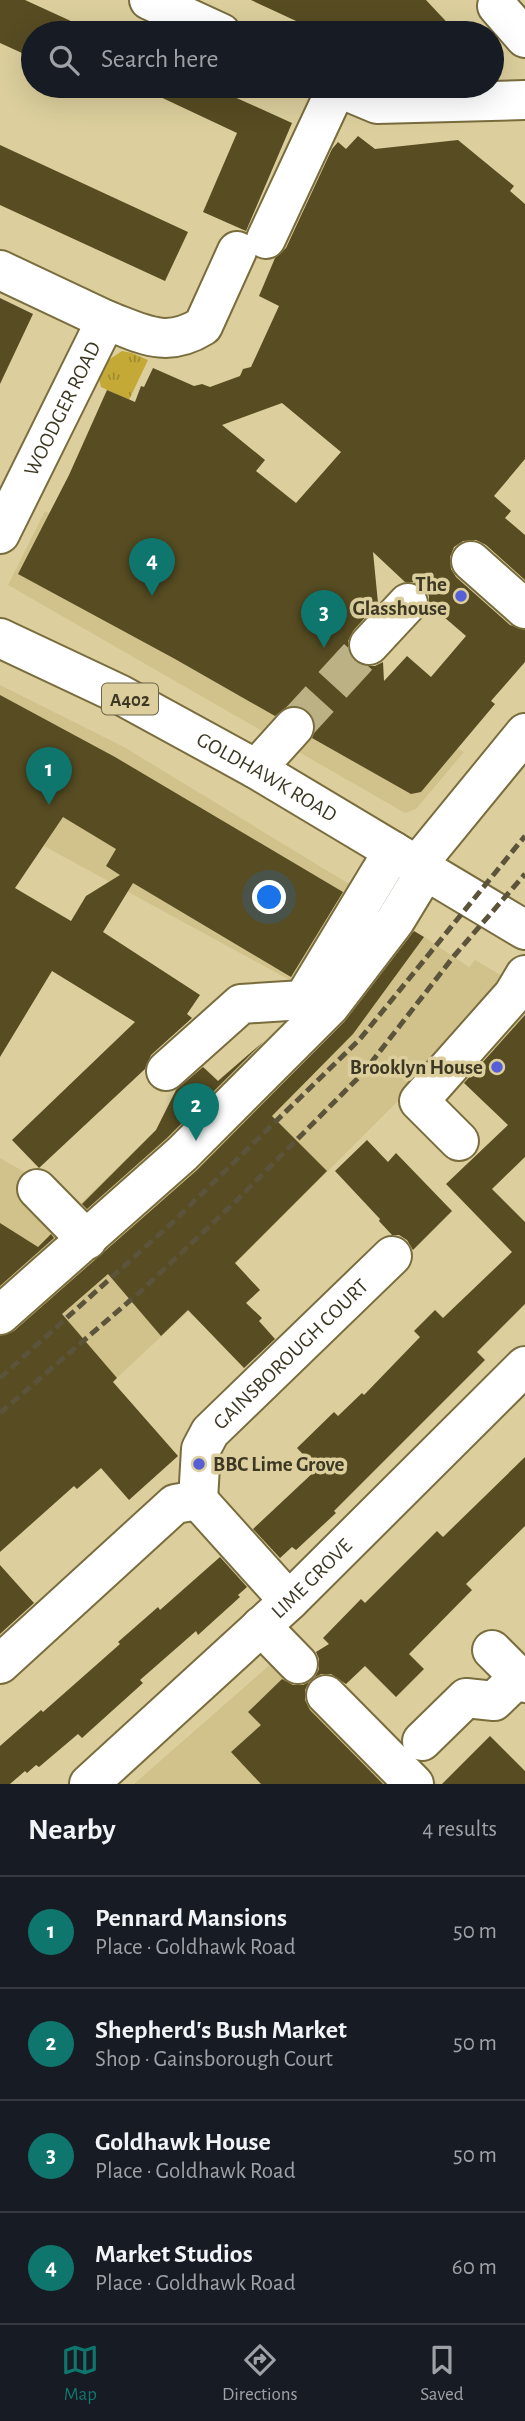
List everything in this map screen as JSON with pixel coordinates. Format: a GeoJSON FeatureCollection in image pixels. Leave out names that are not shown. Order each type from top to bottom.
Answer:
{"type":"FeatureCollection","features":[{"type":"Feature","properties":{"kind":"street"},"geometry":{"type":"LineString","coordinates":[[149,0],[195,21]]}},
{"type":"Feature","properties":{"kind":"street"},"geometry":{"type":"LineString","coordinates":[[497,6],[525,38]]}},
{"type":"Feature","properties":{"kind":"street","name":"WOODGER ROAD"},"geometry":{"type":"LineString","coordinates":[[0,270],[106,320],[153,338],[166,339],[192,332],[203,326],[252,245],[330,98]]}},
{"type":"Feature","properties":{"kind":"street"},"geometry":{"type":"LineString","coordinates":[[363,98],[377,104],[525,100]]}},
{"type":"Feature","properties":{"kind":"street","name":"WOODGER ROAD"},"geometry":{"type":"LineString","coordinates":[[0,534],[106,320]]}},
{"type":"Feature","properties":{"kind":"street"},"geometry":{"type":"LineString","coordinates":[[471,561],[525,610]]}},
{"type":"Feature","properties":{"kind":"street"},"geometry":{"type":"LineString","coordinates":[[369,645],[408,603]]}},
{"type":"Feature","properties":{"kind":"street","name":"GOLDHAWK ROAD"},"geometry":{"type":"LineString","coordinates":[[0,638],[119,694],[256,769],[525,930]]}},
{"type":"Feature","properties":{"kind":"street"},"geometry":{"type":"LineString","coordinates":[[256,769],[294,727]]}},
{"type":"Feature","properties":{"kind":"street"},"geometry":{"type":"LineString","coordinates":[[166,1070],[241,1004],[303,1000],[412,862],[525,733]]}},
{"type":"Feature","properties":{"kind":"street"},"geometry":{"type":"LineString","coordinates":[[0,1315],[182,1154],[330,1006],[395,921],[412,862]]}},
{"type":"Feature","properties":{"kind":"street"},"geometry":{"type":"LineString","coordinates":[[460,1141],[419,1101],[513,995],[525,975]]}},
{"type":"Feature","properties":{"kind":"street"},"geometry":{"type":"LineString","coordinates":[[37,1189],[87,1240]]}},
{"type":"Feature","properties":{"kind":"street","name":"GAINSBOROUGH COURT"},"geometry":{"type":"LineString","coordinates":[[198,1500],[201,1449],[211,1432],[392,1256]]}},
{"type":"Feature","properties":{"kind":"street","name":"LIME GROVE"},"geometry":{"type":"LineString","coordinates":[[89,1784],[289,1601],[525,1366]]}},
{"type":"Feature","properties":{"kind":"street"},"geometry":{"type":"LineString","coordinates":[[0,1664],[175,1504],[198,1500],[289,1601]]}},
{"type":"Feature","properties":{"kind":"street"},"geometry":{"type":"LineString","coordinates":[[261,1626],[298,1664]]}},
{"type":"Feature","properties":{"kind":"street"},"geometry":{"type":"LineString","coordinates":[[422,1741],[466,1698],[494,1701],[522,1680],[492,1650]]}},
{"type":"Feature","properties":{"kind":"street"},"geometry":{"type":"LineString","coordinates":[[326,1695],[414,1784]]}},
{"type":"Feature","properties":{"kind":"shaded area"},"geometry":{"type":"Polygon","coordinates":[[[45,511],[464,752],[416,809],[405,813],[8,585],[45,511]]]}},
{"type":"Feature","properties":{"kind":"shaded area"},"geometry":{"type":"Polygon","coordinates":[[[0,685],[124,747],[377,901],[372,908],[424,937],[469,967],[475,960],[525,989],[525,1065],[465,1034],[180,1319],[0,1487],[0,1158],[80,1204],[156,1130],[168,1106],[205,1068],[218,1080],[319,996],[44,846],[53,832],[0,764],[0,685]]]}},
{"type":"Feature","properties":{"kind":"shaded area"},"geometry":{"type":"Polygon","coordinates":[[[297,1641],[438,1784],[134,1784],[297,1641]]]}},
{"type":"Feature","properties":{"kind":"green space"},"geometry":{"type":"Polygon","coordinates":[[[122,351],[148,360],[129,400],[101,387],[99,379],[107,361],[122,351]]]}},
{"type":"Feature","properties":{"kind":"building"},"geometry":{"type":"Polygon","coordinates":[[[0,0],[25,0],[71,21],[21,21],[21,53],[0,43],[0,0]]]}},
{"type":"Feature","properties":{"kind":"building"},"geometry":{"type":"Polygon","coordinates":[[[251,0],[426,0],[446,21],[296,21],[251,0]]]}},
{"type":"Feature","properties":{"kind":"building"},"geometry":{"type":"Polygon","coordinates":[[[163,98],[237,98],[292,123],[246,231],[203,212],[237,133],[163,98]]]}},
{"type":"Feature","properties":{"kind":"building"},"geometry":{"type":"Polygon","coordinates":[[[358,136],[375,149],[458,140],[514,186],[510,191],[525,204],[525,459],[494,496],[511,511],[505,518],[525,535],[525,580],[486,545],[476,540],[463,541],[454,547],[450,557],[451,569],[456,577],[510,625],[525,630],[525,662],[491,701],[495,704],[421,792],[411,794],[312,738],[315,721],[308,710],[299,706],[288,706],[275,716],[18,574],[69,475],[107,390],[135,402],[141,386],[144,387],[153,368],[194,386],[202,384],[210,387],[240,376],[243,369],[251,367],[279,306],[259,296],[275,258],[286,248],[332,149],[338,142],[346,149],[358,136]],[[282,403],[222,425],[265,460],[256,471],[296,503],[341,452],[282,403]],[[373,552],[378,603],[353,631],[348,641],[348,652],[363,666],[375,666],[383,662],[384,681],[407,656],[431,677],[466,636],[429,604],[429,596],[422,587],[414,582],[405,582],[373,552]]]}},
{"type":"Feature","properties":{"kind":"building"},"geometry":{"type":"Polygon","coordinates":[[[0,145],[188,232],[165,281],[0,205],[0,145]]]}},
{"type":"Feature","properties":{"kind":"building"},"geometry":{"type":"Polygon","coordinates":[[[0,298],[33,314],[0,384],[0,298]]]}},
{"type":"Feature","properties":{"kind":"building"},"geometry":{"type":"Polygon","coordinates":[[[0,695],[115,757],[343,892],[291,977],[133,883],[103,932],[200,995],[187,1014],[192,1018],[151,1055],[145,1069],[39,1168],[12,1140],[135,1022],[52,971],[0,1057],[0,695]],[[63,817],[15,888],[71,921],[86,896],[120,875],[106,866],[116,849],[63,817]]]}},
{"type":"Feature","properties":{"kind":"building"},"geometry":{"type":"Polygon","coordinates":[[[414,931],[424,937],[353,1034],[272,1116],[327,1171],[235,1263],[260,1290],[246,1303],[262,1318],[259,1321],[275,1339],[244,1368],[188,1310],[161,1336],[108,1274],[62,1314],[117,1378],[113,1382],[178,1456],[129,1500],[101,1468],[77,1489],[74,1486],[0,1552],[0,1336],[14,1331],[197,1170],[345,1021],[414,931]]]}},
{"type":"Feature","properties":{"kind":"building"},"geometry":{"type":"Polygon","coordinates":[[[525,1015],[525,1157],[492,1189],[525,1222],[525,1304],[477,1352],[485,1360],[334,1511],[336,1513],[296,1550],[292,1547],[280,1558],[253,1529],[317,1469],[297,1448],[334,1412],[338,1416],[362,1393],[364,1395],[420,1337],[414,1331],[435,1310],[443,1318],[512,1252],[446,1184],[508,1125],[464,1083],[525,1015]]]}},
{"type":"Feature","properties":{"kind":"building"},"geometry":{"type":"Polygon","coordinates":[[[263,1042],[167,1138],[87,1209],[82,1204],[156,1130],[176,1090],[203,1067],[218,1081],[263,1042]]]}},
{"type":"Feature","properties":{"kind":"building"},"geometry":{"type":"Polygon","coordinates":[[[367,1140],[388,1162],[396,1153],[452,1211],[413,1250],[407,1240],[399,1235],[392,1235],[335,1171],[367,1140]]]}},
{"type":"Feature","properties":{"kind":"building"},"geometry":{"type":"Polygon","coordinates":[[[0,1223],[38,1247],[51,1234],[54,1238],[0,1286],[0,1223]]]}},
{"type":"Feature","properties":{"kind":"building"},"geometry":{"type":"Polygon","coordinates":[[[525,1457],[525,1526],[466,1584],[472,1590],[409,1654],[424,1669],[396,1697],[365,1666],[346,1684],[331,1674],[315,1677],[319,1669],[316,1652],[329,1644],[323,1638],[361,1599],[365,1603],[437,1531],[443,1537],[525,1457]]]}},
{"type":"Feature","properties":{"kind":"building"},"geometry":{"type":"Polygon","coordinates":[[[220,1557],[247,1587],[238,1595],[240,1597],[198,1635],[196,1631],[140,1680],[143,1683],[82,1738],[78,1734],[39,1767],[36,1765],[27,1773],[25,1771],[10,1784],[0,1784],[0,1746],[41,1710],[43,1712],[158,1607],[160,1610],[220,1557]]]}},
{"type":"Feature","properties":{"kind":"building"},"geometry":{"type":"Polygon","coordinates":[[[0,1565],[34,1603],[0,1634],[0,1565]]]}},
{"type":"Feature","properties":{"kind":"building"},"geometry":{"type":"Polygon","coordinates":[[[282,1679],[293,1685],[309,1682],[305,1690],[305,1700],[310,1710],[383,1784],[261,1784],[231,1752],[261,1725],[248,1712],[282,1679]]]}},
{"type":"Feature","properties":{"kind":"building"},"geometry":{"type":"Polygon","coordinates":[[[490,1736],[525,1771],[525,1784],[442,1784],[490,1736]]]}},
{"type":"Feature","properties":{"kind":"tunnel"},"geometry":{"type":"LineString","coordinates":[[294,727],[369,645]]}},
{"type":"Feature","properties":{"kind":"railway"},"geometry":{"type":"LineString","coordinates":[[0,1378],[173,1222],[360,1039],[525,836]]}},
{"type":"Feature","properties":{"kind":"railway"},"geometry":{"type":"LineString","coordinates":[[0,1413],[141,1291],[235,1202],[363,1073],[454,956],[525,874]]}},
{"type":"Feature","properties":{"kind":"place","name":"Market Studios"},"geometry":{"type":"Point","coordinates":[152,596]}},
{"type":"Feature","properties":{"kind":"place","name":"The Glasshouse"},"geometry":{"type":"Point","coordinates":[461,596]}},
{"type":"Feature","properties":{"kind":"place","name":"Goldhawk House"},"geometry":{"type":"Point","coordinates":[324,648]}},
{"type":"Feature","properties":{"kind":"place","name":"Pennard Mansions"},"geometry":{"type":"Point","coordinates":[49,805]}},
{"type":"Feature","properties":{"kind":"place","name":"Brooklyn House"},"geometry":{"type":"Point","coordinates":[497,1067]}},
{"type":"Feature","properties":{"kind":"place","name":"Shepherd's Bush Market"},"geometry":{"type":"Point","coordinates":[196,1141]}},
{"type":"Feature","properties":{"kind":"place","name":"BBC Lime Grove"},"geometry":{"type":"Point","coordinates":[199,1464]}}]}
